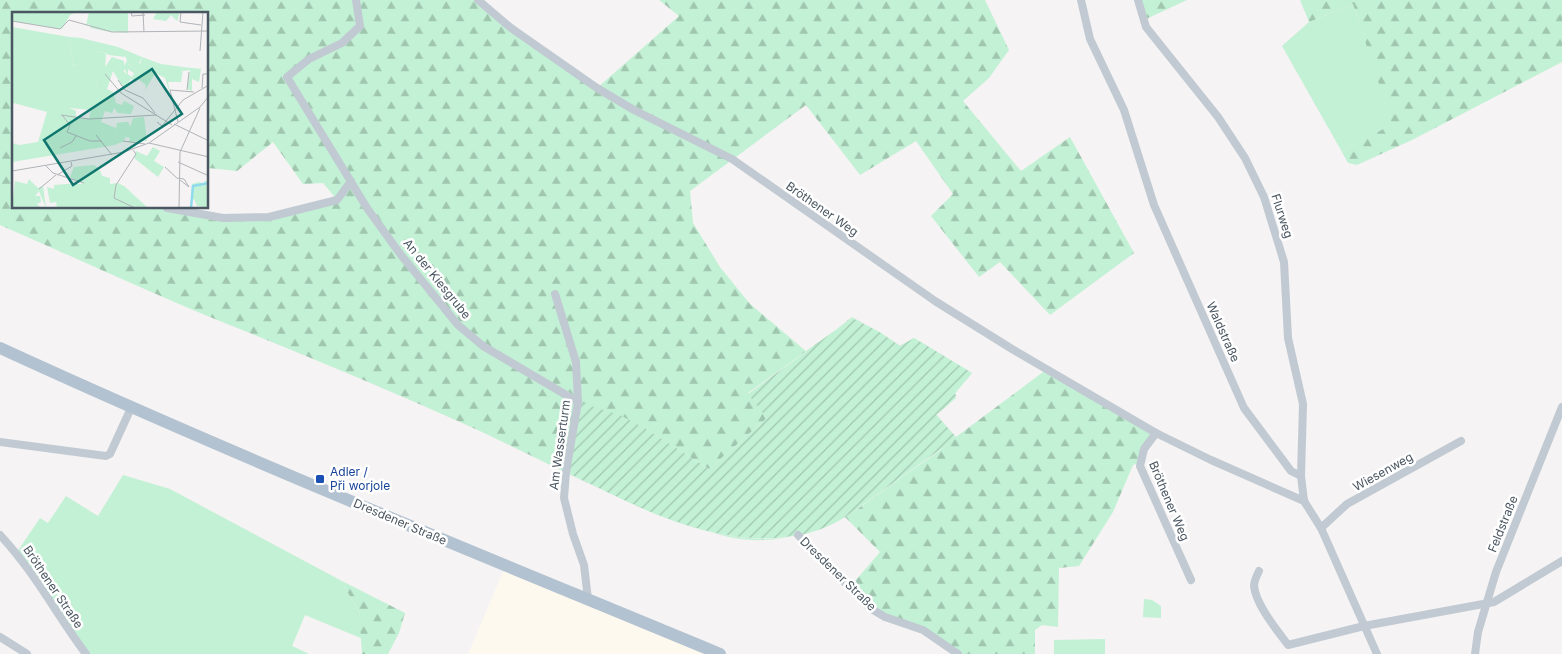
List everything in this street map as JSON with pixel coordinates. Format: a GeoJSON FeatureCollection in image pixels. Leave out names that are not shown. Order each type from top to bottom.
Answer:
{"type":"FeatureCollection","features":[{"type":"Feature","properties":{"kind":"main road","name":"Dresdener Straße"},"geometry":{"type":"LineString","coordinates":[[0,348],[131,408],[429,535],[720,654]]}},
{"type":"Feature","properties":{"kind":"street","name":"An der Kiesgrube"},"geometry":{"type":"LineString","coordinates":[[356,0],[360,26],[342,43],[309,59],[287,77],[351,181],[401,256],[458,325],[483,346],[578,402]]}},
{"type":"Feature","properties":{"kind":"street","name":"Bröthener Weg"},"geometry":{"type":"LineString","coordinates":[[478,0],[511,28],[597,88],[634,110],[732,160],[935,301],[1156,433],[1210,460],[1304,501]]}},
{"type":"Feature","properties":{"kind":"street","name":"Waldstraße"},"geometry":{"type":"LineString","coordinates":[[1081,0],[1090,39],[1124,110],[1154,205],[1244,408],[1291,471],[1300,476]]}},
{"type":"Feature","properties":{"kind":"street","name":"Flurweg"},"geometry":{"type":"LineString","coordinates":[[1138,0],[1146,28],[1218,118],[1245,158],[1267,206],[1284,262],[1288,338],[1303,404],[1300,476]]}},
{"type":"Feature","properties":{"kind":"street"},"geometry":{"type":"LineString","coordinates":[[173,209],[224,218],[269,217],[337,200],[351,181]]}},
{"type":"Feature","properties":{"kind":"street","name":"Am Wasserturm"},"geometry":{"type":"LineString","coordinates":[[554,294],[576,362],[578,402],[566,472],[564,498],[573,534],[584,565],[588,599]]}},
{"type":"Feature","properties":{"kind":"street","name":"Feldstraße"},"geometry":{"type":"LineString","coordinates":[[1475,654],[1478,632],[1486,603],[1540,458],[1562,406]]}},
{"type":"Feature","properties":{"kind":"street"},"geometry":{"type":"LineString","coordinates":[[0,442],[106,456],[110,454],[131,408]]}},
{"type":"Feature","properties":{"kind":"street","name":"Bröthener Weg"},"geometry":{"type":"LineString","coordinates":[[1156,433],[1144,449],[1140,466],[1191,580]]}},
{"type":"Feature","properties":{"kind":"street","name":"Wiesenweg"},"geometry":{"type":"LineString","coordinates":[[1321,528],[1347,504],[1461,441]]}},
{"type":"Feature","properties":{"kind":"street"},"geometry":{"type":"LineString","coordinates":[[1300,476],[1304,501],[1321,528],[1377,654]]}},
{"type":"Feature","properties":{"kind":"street","name":"Bröthener Straße"},"geometry":{"type":"LineString","coordinates":[[0,535],[39,582],[86,654]]}},
{"type":"Feature","properties":{"kind":"street","name":"Dresdener Straße"},"geometry":{"type":"LineString","coordinates":[[798,535],[870,608],[885,617],[923,630],[958,654]]}},
{"type":"Feature","properties":{"kind":"street"},"geometry":{"type":"LineString","coordinates":[[1258,571],[1254,584],[1256,594],[1270,620],[1288,645],[1364,626],[1501,599],[1562,561]]}},
{"type":"Feature","properties":{"kind":"street"},"geometry":{"type":"LineString","coordinates":[[0,637],[26,654]]}},
{"type":"Feature","properties":{"kind":"shaded area"},"geometry":{"type":"Polygon","coordinates":[[[505,567],[717,654],[468,654],[505,567]]]}},
{"type":"Feature","properties":{"kind":"green space"},"geometry":{"type":"Polygon","coordinates":[[[0,0],[478,0],[597,88],[679,16],[659,0],[985,0],[1009,50],[989,78],[963,101],[1021,171],[1070,137],[1134,253],[1050,315],[1000,262],[979,277],[931,216],[953,194],[916,141],[860,175],[806,105],[690,191],[693,223],[720,267],[750,304],[806,351],[748,393],[767,418],[709,469],[646,429],[566,472],[604,490],[431,409],[170,300],[0,225],[0,0]]]}},
{"type":"Feature","properties":{"kind":"green space"},"geometry":{"type":"Polygon","coordinates":[[[1138,0],[1187,0],[1144,20],[1138,0]]]}},
{"type":"Feature","properties":{"kind":"green space"},"geometry":{"type":"Polygon","coordinates":[[[1300,0],[1562,0],[1562,62],[1412,140],[1357,165],[1348,163],[1342,152],[1392,124],[1353,4],[1309,22],[1300,0]]]}},
{"type":"Feature","properties":{"kind":"green space"},"geometry":{"type":"Polygon","coordinates":[[[1353,4],[1393,124],[1342,152],[1282,46],[1309,22],[1353,4]]]}},
{"type":"Feature","properties":{"kind":"green space"},"geometry":{"type":"Polygon","coordinates":[[[852,317],[881,333],[900,346],[914,338],[972,373],[955,393],[956,398],[895,344],[868,326],[852,318],[834,331],[852,317]]]}},
{"type":"Feature","properties":{"kind":"green space"},"geometry":{"type":"Polygon","coordinates":[[[852,318],[881,333],[900,346],[914,338],[972,373],[955,393],[956,398],[936,415],[957,438],[844,518],[818,530],[785,537],[753,538],[720,534],[656,514],[566,472],[578,402],[620,415],[646,429],[709,469],[767,418],[748,394],[852,318]]]}},
{"type":"Feature","properties":{"kind":"green space"},"geometry":{"type":"Polygon","coordinates":[[[1047,369],[1156,433],[1139,463],[1133,465],[1113,512],[1079,566],[1059,568],[1058,627],[1042,625],[1035,630],[1035,654],[958,654],[923,630],[885,617],[850,587],[880,552],[845,517],[934,455],[1047,369]]]}},
{"type":"Feature","properties":{"kind":"green space"},"geometry":{"type":"Polygon","coordinates":[[[123,475],[170,489],[340,580],[359,611],[363,639],[305,615],[292,646],[309,654],[86,654],[17,552],[40,518],[48,523],[66,496],[98,516],[123,475]]]}},
{"type":"Feature","properties":{"kind":"green space"},"geometry":{"type":"Polygon","coordinates":[[[703,530],[753,538],[786,537],[804,533],[791,536],[777,539],[749,540],[734,538],[703,530]]]}},
{"type":"Feature","properties":{"kind":"green space"},"geometry":{"type":"Polygon","coordinates":[[[340,580],[405,613],[399,633],[388,654],[362,654],[359,611],[340,580]]]}},
{"type":"Feature","properties":{"kind":"green space"},"geometry":{"type":"Polygon","coordinates":[[[1144,599],[1152,600],[1161,606],[1161,618],[1143,617],[1144,599]]]}},
{"type":"Feature","properties":{"kind":"green space"},"geometry":{"type":"Polygon","coordinates":[[[1105,639],[1105,654],[1054,654],[1054,640],[1105,639]]]}},
{"type":"Feature","properties":{"kind":"place","name":"Adler / Při worjole"},"geometry":{"type":"Point","coordinates":[320,479]}}]}
